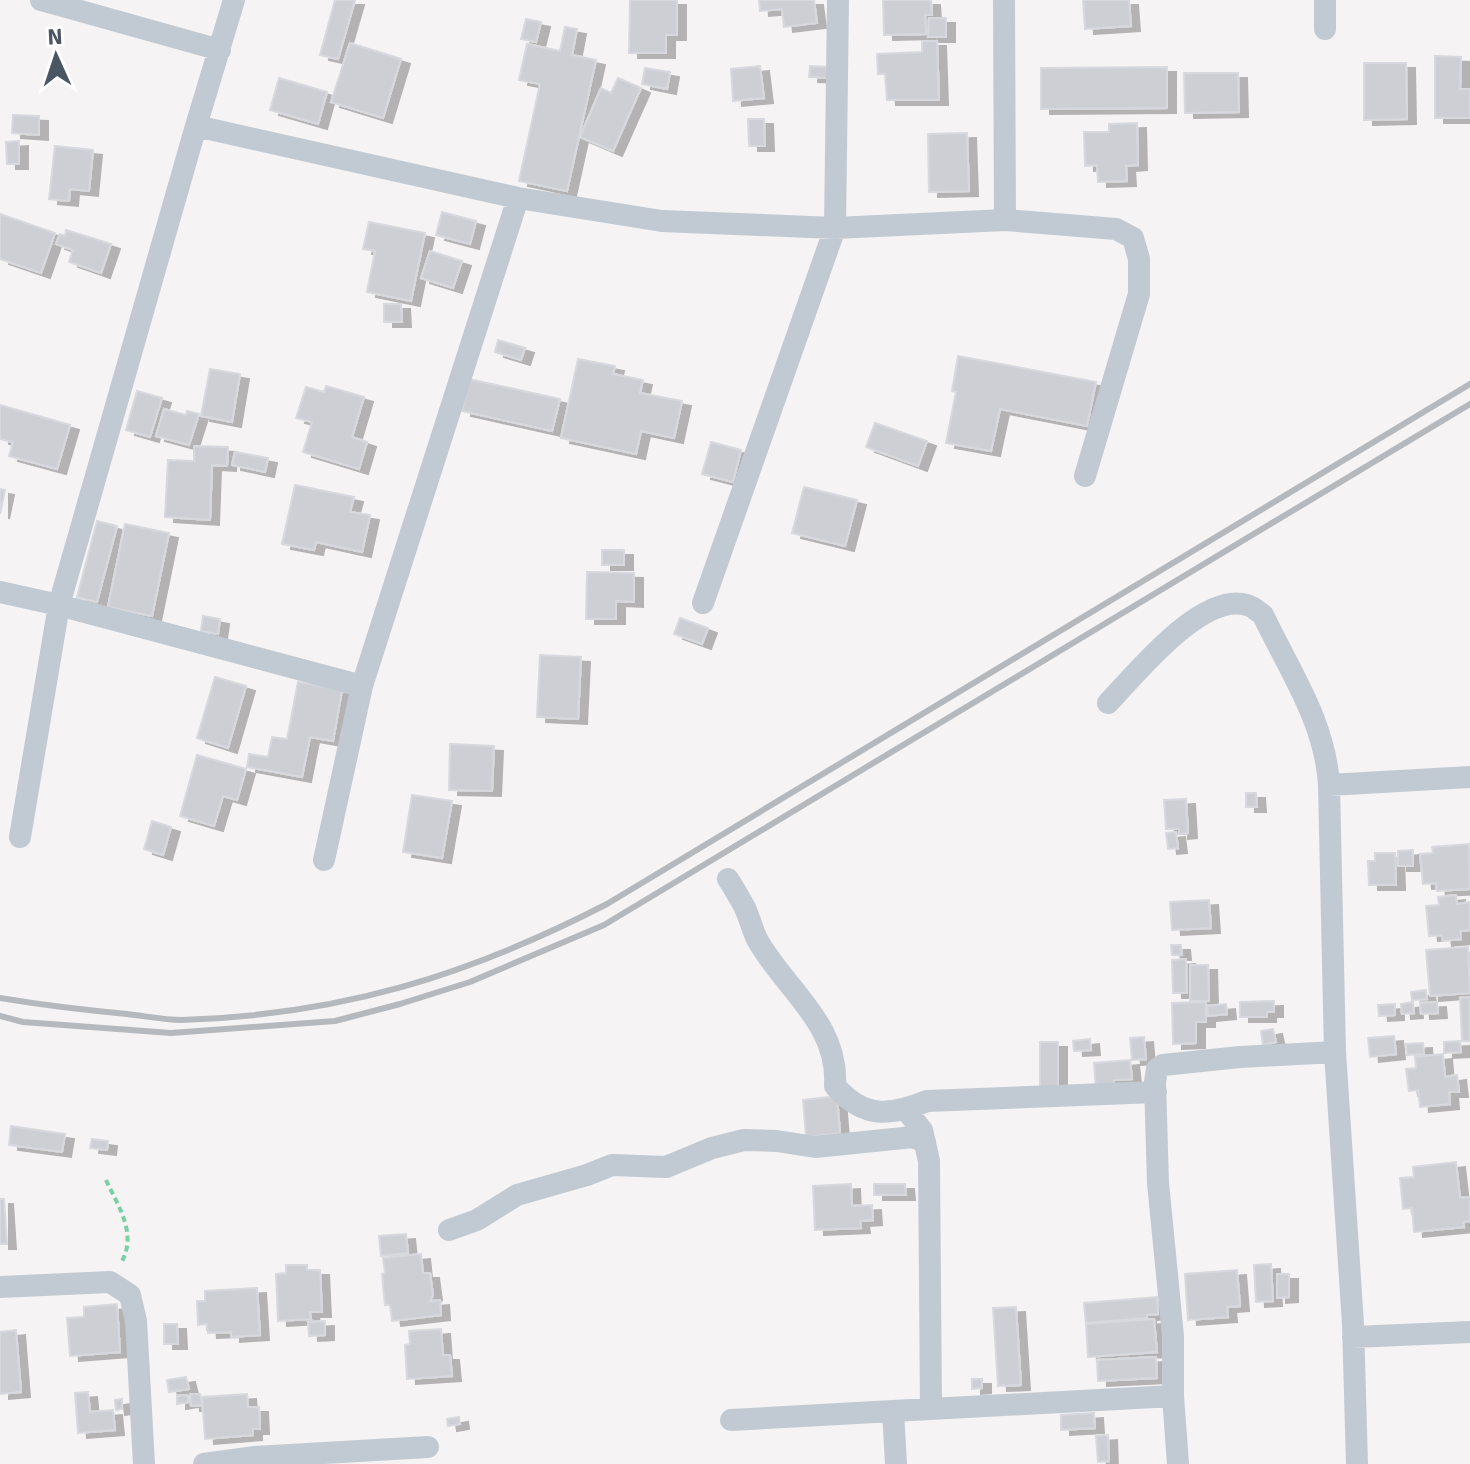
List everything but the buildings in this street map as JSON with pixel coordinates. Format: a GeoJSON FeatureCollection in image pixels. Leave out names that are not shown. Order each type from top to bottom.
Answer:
{"type":"FeatureCollection","features":[{"type":"Feature","properties":{"kind":"street"},"geometry":{"type":"LineString","coordinates":[[41,0],[220,50]]}},
{"type":"Feature","properties":{"kind":"street"},"geometry":{"type":"LineString","coordinates":[[20,837],[59,605],[234,0]]}},
{"type":"Feature","properties":{"kind":"street"},"geometry":{"type":"LineString","coordinates":[[703,603],[835,228],[838,0]]}},
{"type":"Feature","properties":{"kind":"street"},"geometry":{"type":"LineString","coordinates":[[1004,0],[1005,220]]}},
{"type":"Feature","properties":{"kind":"street"},"geometry":{"type":"LineString","coordinates":[[1325,0],[1325,29]]}},
{"type":"Feature","properties":{"kind":"street"},"geometry":{"type":"LineString","coordinates":[[196,126],[518,198],[662,221],[835,228],[1005,220],[1116,229],[1133,238],[1139,259],[1139,294],[1085,476]]}},
{"type":"Feature","properties":{"kind":"street"},"geometry":{"type":"LineString","coordinates":[[324,860],[362,686],[518,198]]}},
{"type":"Feature","properties":{"kind":"street"},"geometry":{"type":"LineString","coordinates":[[0,592],[362,686]]}},
{"type":"Feature","properties":{"kind":"street"},"geometry":{"type":"LineString","coordinates":[[1108,703],[1178,630],[1215,607],[1247,604],[1263,615],[1318,724],[1327,759],[1329,785],[1335,1052],[1353,1337],[1357,1464]]}},
{"type":"Feature","properties":{"kind":"street"},"geometry":{"type":"LineString","coordinates":[[1329,785],[1470,777]]}},
{"type":"Feature","properties":{"kind":"street"},"geometry":{"type":"LineString","coordinates":[[728,879],[745,908],[760,945],[804,1001],[826,1036],[833,1054],[835,1086],[843,1096],[874,1113],[906,1110],[927,1101],[1156,1092]]}},
{"type":"Feature","properties":{"kind":"street"},"geometry":{"type":"LineString","coordinates":[[1178,1464],[1173,1336],[1158,1183],[1157,1069],[1163,1065],[1240,1057],[1335,1052]]}},
{"type":"Feature","properties":{"kind":"street"},"geometry":{"type":"LineString","coordinates":[[906,1110],[922,1130],[929,1161],[931,1408]]}},
{"type":"Feature","properties":{"kind":"street"},"geometry":{"type":"LineString","coordinates":[[449,1230],[477,1220],[517,1195],[612,1165],[666,1167],[712,1148],[744,1140],[815,1147],[913,1137],[925,1142]]}},
{"type":"Feature","properties":{"kind":"street"},"geometry":{"type":"LineString","coordinates":[[0,1287],[110,1282],[130,1295],[136,1321],[144,1464]]}},
{"type":"Feature","properties":{"kind":"street"},"geometry":{"type":"LineString","coordinates":[[1353,1337],[1470,1332]]}},
{"type":"Feature","properties":{"kind":"street"},"geometry":{"type":"LineString","coordinates":[[731,1420],[1173,1396]]}},
{"type":"Feature","properties":{"kind":"street"},"geometry":{"type":"LineString","coordinates":[[893,1411],[896,1464]]}},
{"type":"Feature","properties":{"kind":"street"},"geometry":{"type":"LineString","coordinates":[[204,1464],[255,1457],[428,1447]]}},
{"type":"Feature","properties":{"kind":"path"},"geometry":{"type":"LineString","coordinates":[[106,1180],[128,1225],[126,1254],[110,1282]]}},
{"type":"Feature","properties":{"kind":"railway"},"geometry":{"type":"LineString","coordinates":[[0,998],[168,1019],[240,1017],[349,1000],[453,971],[504,952],[607,904],[1470,384]]}},
{"type":"Feature","properties":{"kind":"railway"},"geometry":{"type":"LineString","coordinates":[[0,1016],[23,1022],[171,1033],[335,1021],[470,982],[604,925],[1470,404]]}}]}
